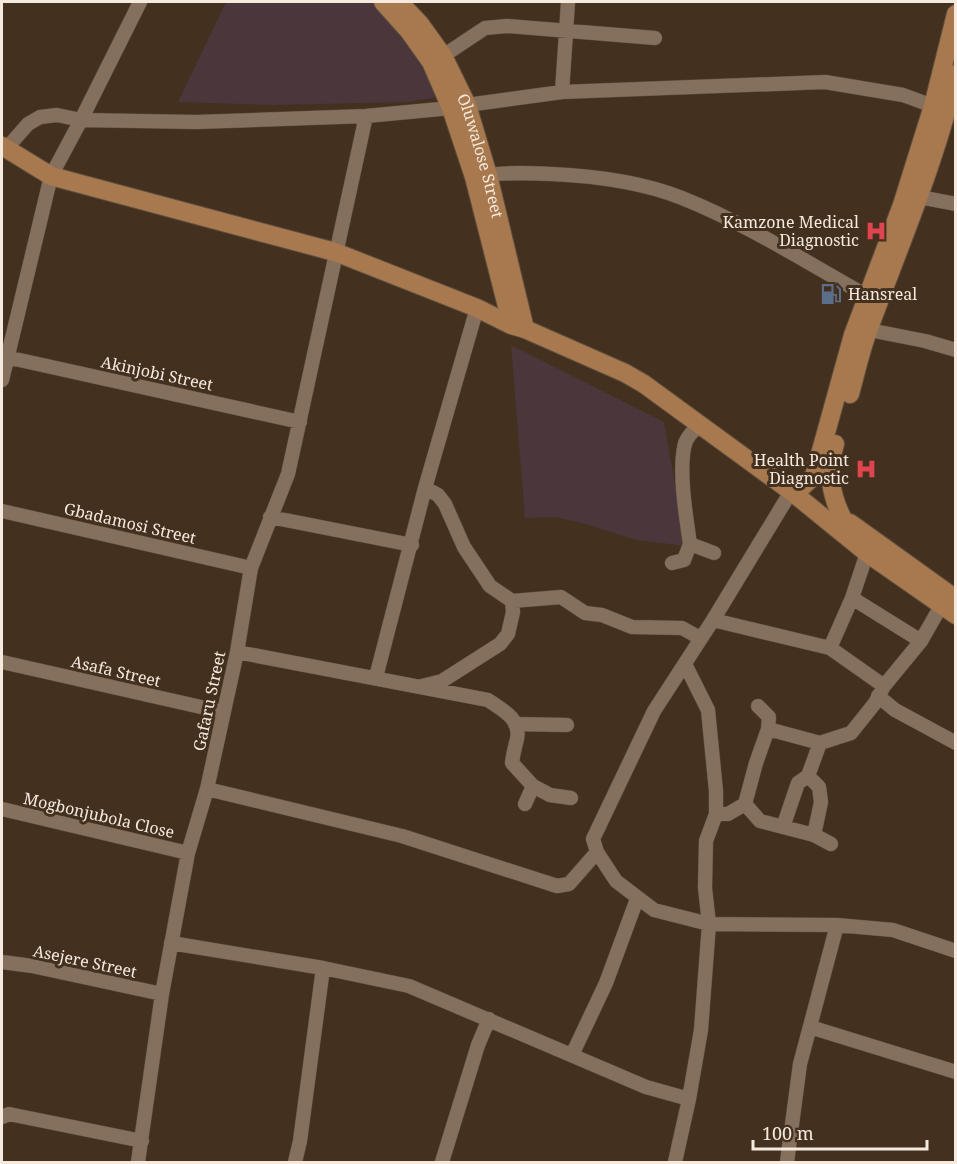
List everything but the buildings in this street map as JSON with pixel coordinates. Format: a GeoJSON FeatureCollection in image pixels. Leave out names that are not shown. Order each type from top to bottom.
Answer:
{"type":"FeatureCollection","features":[{"type":"Feature","properties":{"kind":"main road","name":"Oluwalose Street"},"geometry":{"type":"LineString","coordinates":[[383,2],[409,31],[459,107],[488,175],[517,324]]}},
{"type":"Feature","properties":{"kind":"main road","name":"Oluwalose Street"},"geometry":{"type":"LineString","coordinates":[[399,2],[420,24],[443,56],[459,107],[474,177],[517,324]]}},
{"type":"Feature","properties":{"kind":"main road"},"geometry":{"type":"LineString","coordinates":[[805,493],[867,296],[902,205],[946,105],[956,14]]}},
{"type":"Feature","properties":{"kind":"main road"},"geometry":{"type":"LineString","coordinates":[[843,519],[831,485],[832,456],[869,330],[919,197],[956,74]]}},
{"type":"Feature","properties":{"kind":"main road"},"geometry":{"type":"LineString","coordinates":[[4,148],[51,176],[335,252],[517,324],[648,380],[843,519],[951,606]]}},
{"type":"Feature","properties":{"kind":"main road"},"geometry":{"type":"LineString","coordinates":[[517,324],[645,384],[700,425],[805,493],[867,552],[951,606]]}},
{"type":"Feature","properties":{"kind":"main road"},"geometry":{"type":"LineString","coordinates":[[805,493],[831,485]]}},
{"type":"Feature","properties":{"kind":"street"},"geometry":{"type":"LineString","coordinates":[[2,380],[6,340],[51,176],[140,2]]}},
{"type":"Feature","properties":{"kind":"street"},"geometry":{"type":"LineString","coordinates":[[562,92],[568,2]]}},
{"type":"Feature","properties":{"kind":"street"},"geometry":{"type":"LineString","coordinates":[[443,56],[485,28],[566,30],[655,38]]}},
{"type":"Feature","properties":{"kind":"street"},"geometry":{"type":"LineString","coordinates":[[4,148],[28,124],[40,117],[57,115],[81,120],[196,122],[366,116],[459,107],[562,92],[825,82],[946,105]]}},
{"type":"Feature","properties":{"kind":"street","name":"Gafaru Street"},"geometry":{"type":"LineString","coordinates":[[138,1162],[162,994],[188,854],[207,789],[237,652],[251,568],[288,474],[366,116]]}},
{"type":"Feature","properties":{"kind":"street"},"geometry":{"type":"LineString","coordinates":[[488,175],[506,172],[573,175],[636,185],[680,197],[728,218],[867,296]]}},
{"type":"Feature","properties":{"kind":"street"},"geometry":{"type":"LineString","coordinates":[[919,197],[956,204]]}},
{"type":"Feature","properties":{"kind":"street"},"geometry":{"type":"LineString","coordinates":[[376,677],[425,488],[484,311]]}},
{"type":"Feature","properties":{"kind":"street"},"geometry":{"type":"LineString","coordinates":[[869,330],[925,341],[956,350]]}},
{"type":"Feature","properties":{"kind":"street","name":"Akinjobi Street"},"geometry":{"type":"LineString","coordinates":[[6,357],[300,422]]}},
{"type":"Feature","properties":{"kind":"street"},"geometry":{"type":"LineString","coordinates":[[672,563],[684,560],[690,544],[684,492],[684,446],[690,434],[700,425]]}},
{"type":"Feature","properties":{"kind":"street"},"geometry":{"type":"LineString","coordinates":[[425,488],[438,495],[445,504],[464,547],[490,586],[512,601],[561,597],[585,613],[602,615],[632,627],[682,628],[700,638]]}},
{"type":"Feature","properties":{"kind":"street"},"geometry":{"type":"LineString","coordinates":[[805,493],[700,638],[654,711],[593,839],[597,852],[616,881],[654,910],[709,924],[837,925],[893,930],[956,951]]}},
{"type":"Feature","properties":{"kind":"street","name":"Gbadamosi Street"},"geometry":{"type":"LineString","coordinates":[[2,511],[251,568]]}},
{"type":"Feature","properties":{"kind":"street"},"geometry":{"type":"LineString","coordinates":[[270,518],[412,544]]}},
{"type":"Feature","properties":{"kind":"street"},"geometry":{"type":"LineString","coordinates":[[690,544],[714,554]]}},
{"type":"Feature","properties":{"kind":"street"},"geometry":{"type":"LineString","coordinates":[[830,648],[852,598],[867,552]]}},
{"type":"Feature","properties":{"kind":"street"},"geometry":{"type":"LineString","coordinates":[[852,598],[921,641]]}},
{"type":"Feature","properties":{"kind":"street"},"geometry":{"type":"LineString","coordinates":[[419,687],[442,681],[500,644],[508,634],[513,612],[512,601]]}},
{"type":"Feature","properties":{"kind":"street"},"geometry":{"type":"LineString","coordinates":[[768,729],[820,743],[851,733],[881,691],[951,606]]}},
{"type":"Feature","properties":{"kind":"street"},"geometry":{"type":"LineString","coordinates":[[713,620],[830,648],[881,691],[895,710],[956,743]]}},
{"type":"Feature","properties":{"kind":"street"},"geometry":{"type":"LineString","coordinates":[[237,652],[488,700],[513,717],[516,724],[518,737],[512,763],[533,786],[550,795],[571,798]]}},
{"type":"Feature","properties":{"kind":"street","name":"Asafa Street"},"geometry":{"type":"LineString","coordinates":[[2,662],[223,712]]}},
{"type":"Feature","properties":{"kind":"street"},"geometry":{"type":"LineString","coordinates":[[675,1162],[701,1030],[709,924],[705,888],[706,841],[716,814],[717,791],[708,710],[685,664]]}},
{"type":"Feature","properties":{"kind":"street"},"geometry":{"type":"LineString","coordinates":[[716,814],[728,814],[745,804],[768,729],[769,717],[758,706]]}},
{"type":"Feature","properties":{"kind":"street"},"geometry":{"type":"LineString","coordinates":[[516,724],[567,725]]}},
{"type":"Feature","properties":{"kind":"street"},"geometry":{"type":"LineString","coordinates":[[783,826],[798,783],[808,776],[820,743]]}},
{"type":"Feature","properties":{"kind":"street"},"geometry":{"type":"LineString","coordinates":[[808,776],[819,787],[821,802],[814,835]]}},
{"type":"Feature","properties":{"kind":"street"},"geometry":{"type":"LineString","coordinates":[[525,804],[533,786]]}},
{"type":"Feature","properties":{"kind":"street"},"geometry":{"type":"LineString","coordinates":[[207,789],[402,836],[557,886],[569,884],[597,852]]}},
{"type":"Feature","properties":{"kind":"street"},"geometry":{"type":"LineString","coordinates":[[745,804],[760,821],[814,835],[831,844]]}},
{"type":"Feature","properties":{"kind":"street","name":"Mogbonjubola Close"},"geometry":{"type":"LineString","coordinates":[[2,809],[188,854]]}},
{"type":"Feature","properties":{"kind":"street"},"geometry":{"type":"LineString","coordinates":[[572,1055],[606,983],[637,899]]}},
{"type":"Feature","properties":{"kind":"street"},"geometry":{"type":"LineString","coordinates":[[787,1162],[800,1064],[837,925]]}},
{"type":"Feature","properties":{"kind":"street"},"geometry":{"type":"LineString","coordinates":[[171,942],[322,968],[409,986],[646,1087],[689,1099]]}},
{"type":"Feature","properties":{"kind":"street","name":"Asejere Street"},"geometry":{"type":"LineString","coordinates":[[2,962],[32,966],[162,994]]}},
{"type":"Feature","properties":{"kind":"street"},"geometry":{"type":"LineString","coordinates":[[295,1162],[300,1141],[322,968]]}},
{"type":"Feature","properties":{"kind":"street"},"geometry":{"type":"LineString","coordinates":[[442,1162],[478,1045],[489,1019]]}},
{"type":"Feature","properties":{"kind":"street"},"geometry":{"type":"LineString","coordinates":[[810,1027],[956,1072]]}},
{"type":"Feature","properties":{"kind":"street"},"geometry":{"type":"LineString","coordinates":[[2,1117],[9,1114],[142,1141]]}},
{"type":"Feature","properties":{"kind":"shaded area"},"geometry":{"type":"Polygon","coordinates":[[[226,2],[377,2],[414,45],[438,97],[408,102],[273,105],[178,102],[226,2]]]}},
{"type":"Feature","properties":{"kind":"shaded area"},"geometry":{"type":"Polygon","coordinates":[[[511,345],[664,422],[686,546],[636,540],[555,517],[525,518],[511,345]]]}},
{"type":"Feature","properties":{"kind":"place","name":"Kamzone Medical Diagnostic"},"geometry":{"type":"Point","coordinates":[876,231]}},
{"type":"Feature","properties":{"kind":"place","name":"Hansreal"},"geometry":{"type":"Point","coordinates":[831,294]}},
{"type":"Feature","properties":{"kind":"place","name":"Health Point Diagnostic"},"geometry":{"type":"Point","coordinates":[866,469]}}]}
